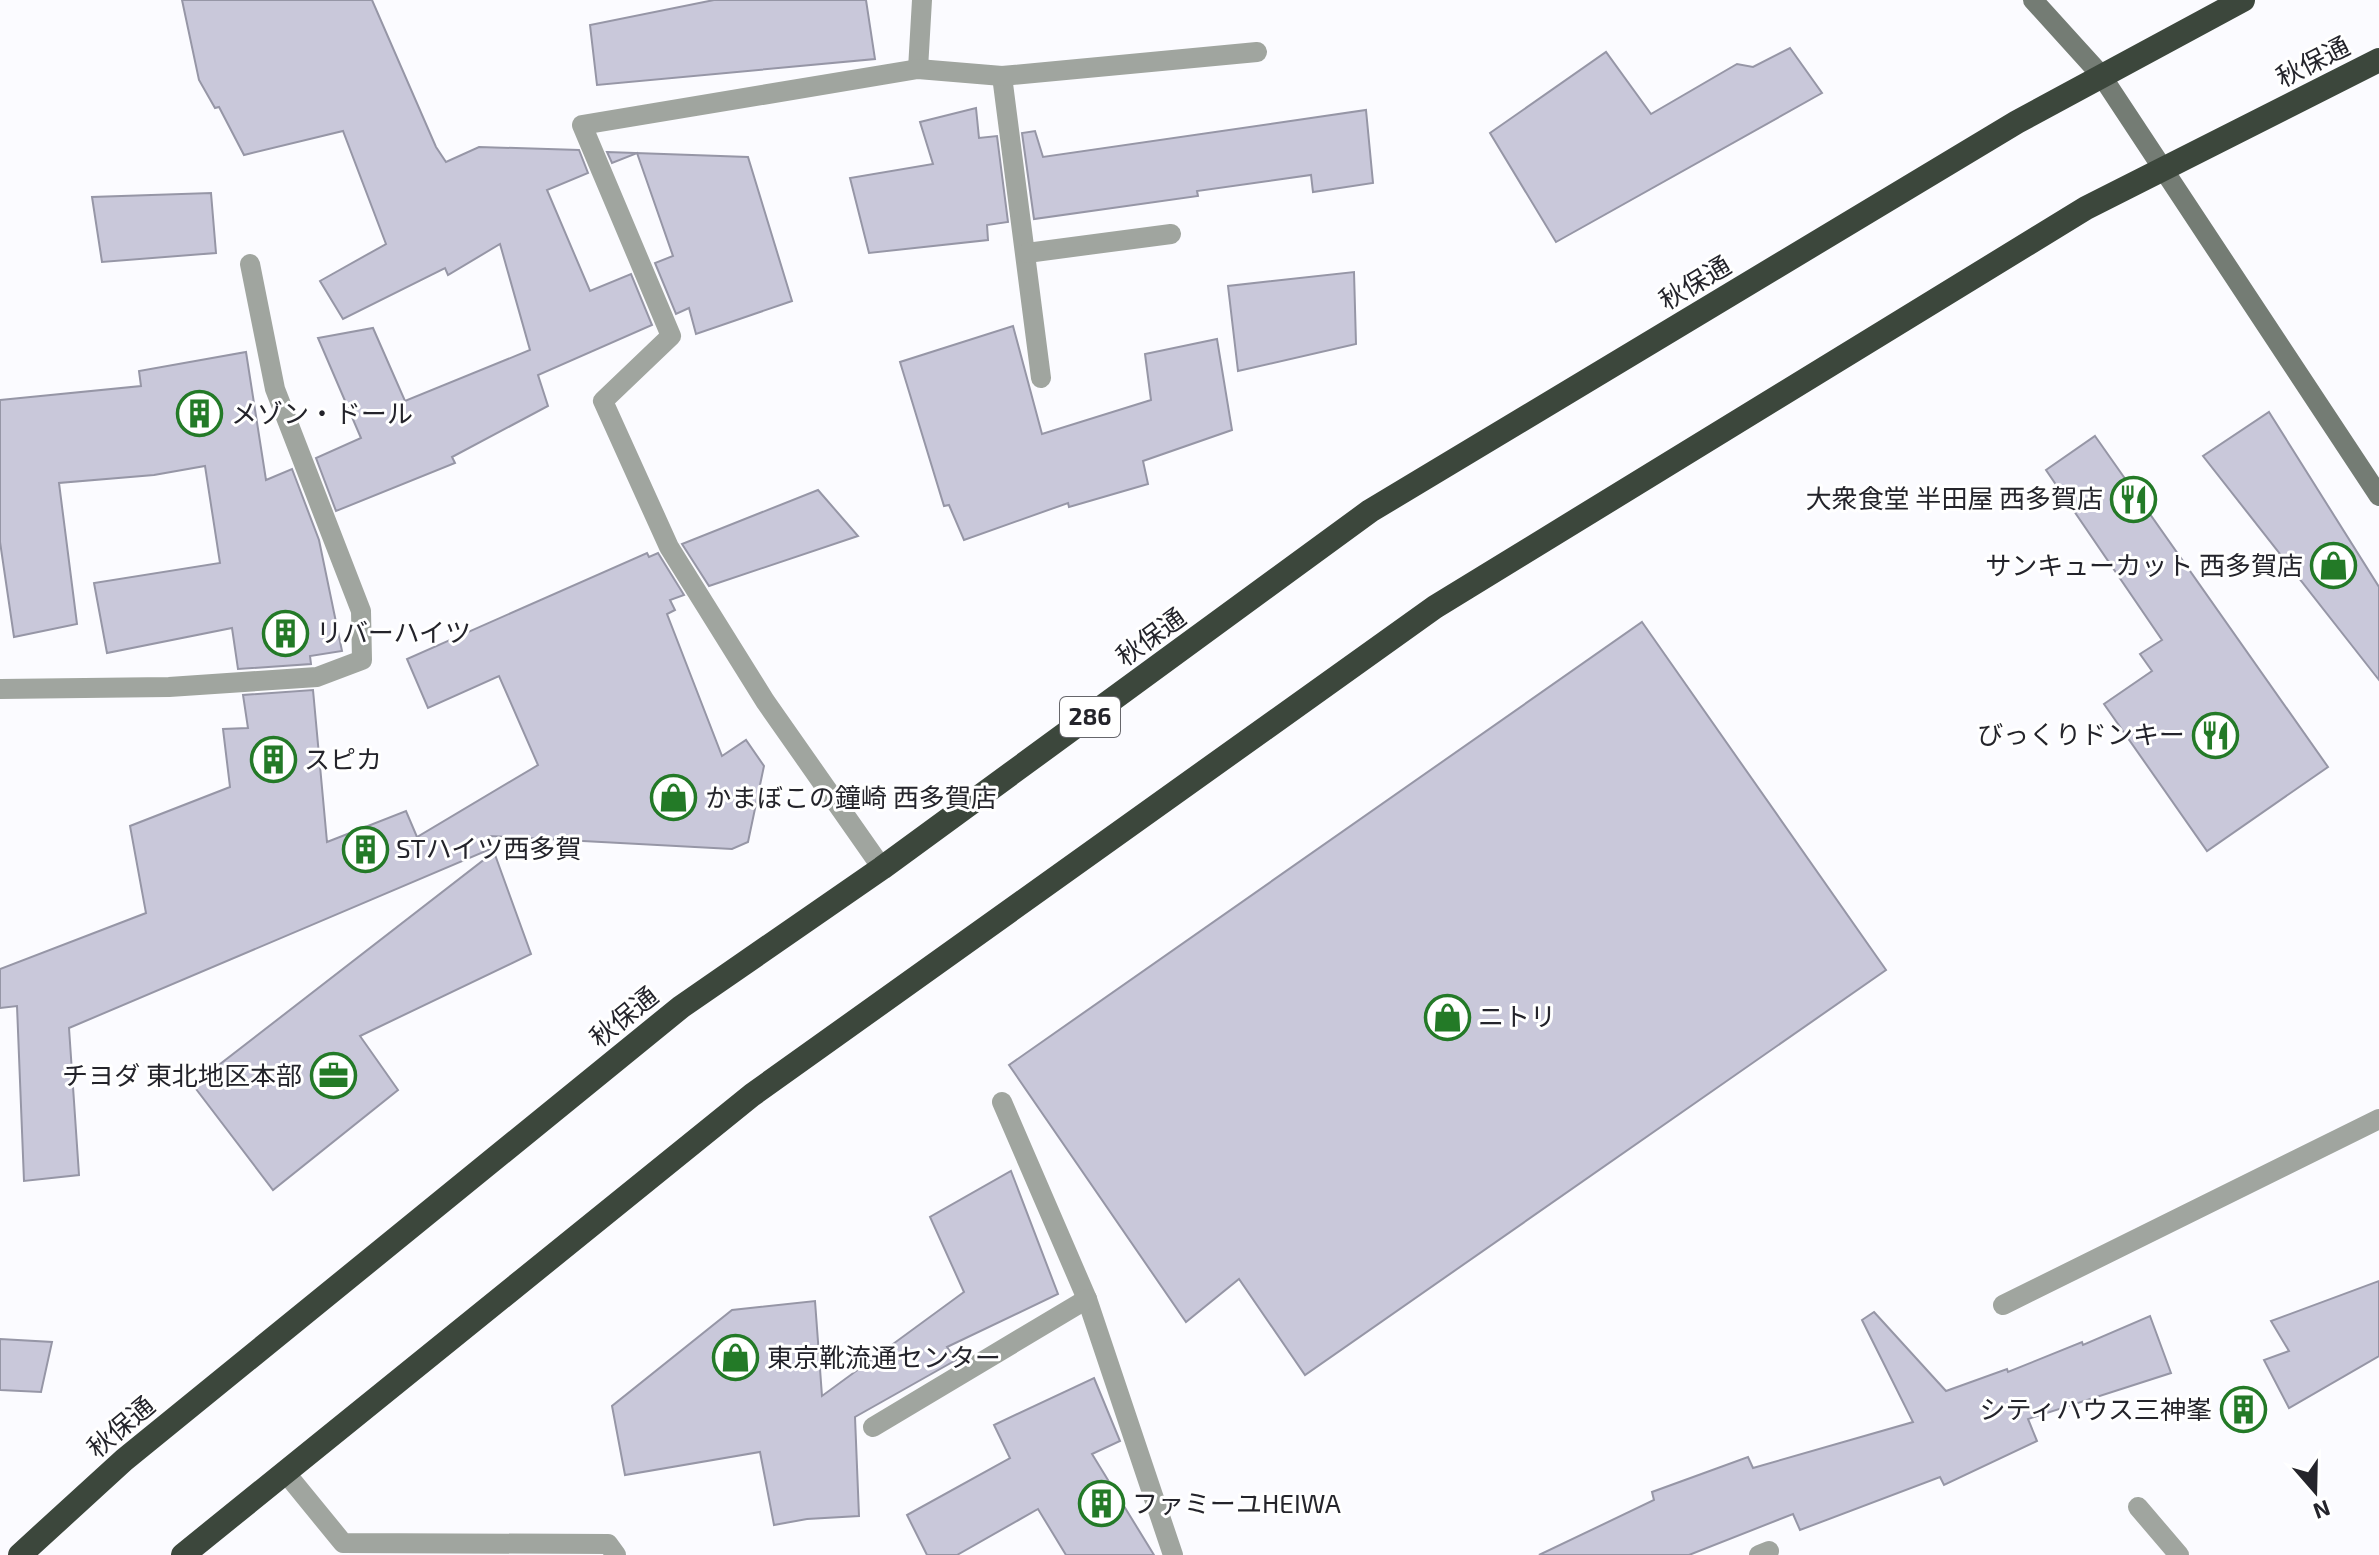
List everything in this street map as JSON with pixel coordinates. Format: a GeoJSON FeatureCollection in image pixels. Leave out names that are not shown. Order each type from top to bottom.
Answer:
{"type":"FeatureCollection","features":[{"type":"Feature","properties":{"kind":"highway","name":"秋保通"},"geometry":{"type":"LineString","coordinates":[[20,1555],[124,1460],[681,1007],[882,868],[1370,511],[2017,122],[2243,0]]}},
{"type":"Feature","properties":{"kind":"highway","name":"秋保通"},"geometry":{"type":"LineString","coordinates":[[183,1555],[752,1095],[1435,607],[2086,208],[2379,60]]}},
{"type":"Feature","properties":{"kind":"street"},"geometry":{"type":"LineString","coordinates":[[918,69],[922,0]]}},
{"type":"Feature","properties":{"kind":"street"},"geometry":{"type":"LineString","coordinates":[[2033,0],[2101,75],[2379,496]]}},
{"type":"Feature","properties":{"kind":"street"},"geometry":{"type":"LineString","coordinates":[[882,868],[765,701],[669,547],[603,401],[671,336],[582,125],[918,69],[1002,76],[1257,52]]}},
{"type":"Feature","properties":{"kind":"street"},"geometry":{"type":"LineString","coordinates":[[1002,76],[1041,378]]}},
{"type":"Feature","properties":{"kind":"street"},"geometry":{"type":"LineString","coordinates":[[1027,253],[1171,234]]}},
{"type":"Feature","properties":{"kind":"street"},"geometry":{"type":"LineString","coordinates":[[0,689],[169,687],[317,677],[362,660],[361,611],[275,389],[250,264]]}},
{"type":"Feature","properties":{"kind":"street"},"geometry":{"type":"LineString","coordinates":[[1002,1102],[1087,1299],[1173,1555]]}},
{"type":"Feature","properties":{"kind":"street"},"geometry":{"type":"LineString","coordinates":[[2003,1305],[2379,1119]]}},
{"type":"Feature","properties":{"kind":"street"},"geometry":{"type":"LineString","coordinates":[[873,1427],[1087,1299]]}},
{"type":"Feature","properties":{"kind":"street"},"geometry":{"type":"LineString","coordinates":[[285,1472],[343,1543],[608,1544],[616,1555]]}},
{"type":"Feature","properties":{"kind":"street"},"geometry":{"type":"LineString","coordinates":[[2138,1507],[2179,1555]]}},
{"type":"Feature","properties":{"kind":"building"},"geometry":{"type":"Polygon","coordinates":[[[182,0],[372,0],[436,147],[446,162],[479,147],[579,150],[588,173],[547,190],[590,291],[631,274],[652,325],[538,375],[548,406],[452,457],[455,463],[336,511],[316,458],[361,438],[318,338],[373,328],[405,401],[530,350],[500,244],[448,275],[445,268],[343,319],[320,281],[386,244],[343,131],[244,155],[219,107],[215,108],[199,80],[182,0]]]}},
{"type":"Feature","properties":{"kind":"building"},"geometry":{"type":"Polygon","coordinates":[[[714,0],[866,0],[875,59],[597,85],[590,25],[714,0]]]}},
{"type":"Feature","properties":{"kind":"building"},"geometry":{"type":"Polygon","coordinates":[[[1790,48],[1822,93],[1556,242],[1490,133],[1606,52],[1651,114],[1737,64],[1753,67],[1790,48]]]}},
{"type":"Feature","properties":{"kind":"building"},"geometry":{"type":"Polygon","coordinates":[[[976,108],[979,138],[997,136],[1008,222],[987,225],[988,240],[869,253],[850,178],[933,164],[920,122],[976,108]]]}},
{"type":"Feature","properties":{"kind":"building"},"geometry":{"type":"Polygon","coordinates":[[[1366,110],[1373,183],[1313,192],[1311,175],[1197,191],[1198,196],[1034,219],[1022,133],[1035,131],[1043,157],[1366,110]]]}},
{"type":"Feature","properties":{"kind":"building"},"geometry":{"type":"Polygon","coordinates":[[[607,152],[637,153],[612,163],[607,152]]]}},
{"type":"Feature","properties":{"kind":"building"},"geometry":{"type":"Polygon","coordinates":[[[637,153],[748,157],[792,301],[696,334],[689,308],[676,314],[655,263],[673,256],[637,153]]]}},
{"type":"Feature","properties":{"kind":"building"},"geometry":{"type":"Polygon","coordinates":[[[211,193],[216,253],[102,262],[92,197],[211,193]]]}},
{"type":"Feature","properties":{"kind":"building"},"geometry":{"type":"Polygon","coordinates":[[[1354,272],[1356,344],[1238,371],[1228,286],[1354,272]]]}},
{"type":"Feature","properties":{"kind":"building"},"geometry":{"type":"Polygon","coordinates":[[[1013,326],[1042,434],[1151,400],[1145,354],[1217,339],[1232,430],[1143,461],[1148,484],[1069,507],[1068,503],[964,540],[949,505],[944,506],[900,362],[1013,326]]]}},
{"type":"Feature","properties":{"kind":"building"},"geometry":{"type":"Polygon","coordinates":[[[246,352],[266,480],[292,469],[319,540],[342,651],[310,656],[311,664],[238,669],[232,628],[107,653],[94,583],[220,563],[205,466],[154,475],[59,483],[77,624],[14,637],[0,542],[0,400],[141,386],[139,371],[246,352]]]}},
{"type":"Feature","properties":{"kind":"building"},"geometry":{"type":"Polygon","coordinates":[[[2269,412],[2379,587],[2379,680],[2203,456],[2269,412]]]}},
{"type":"Feature","properties":{"kind":"building","name":"びっくりドンキー"},"geometry":{"type":"Polygon","coordinates":[[[2095,436],[2328,767],[2207,851],[2104,704],[2152,671],[2140,654],[2162,640],[2046,470],[2095,436]]]}},
{"type":"Feature","properties":{"kind":"building"},"geometry":{"type":"Polygon","coordinates":[[[818,490],[858,536],[709,586],[682,544],[818,490]]]}},
{"type":"Feature","properties":{"kind":"building"},"geometry":{"type":"Polygon","coordinates":[[[647,553],[649,557],[658,553],[684,595],[670,600],[675,610],[667,614],[722,756],[746,740],[764,766],[748,842],[732,849],[489,836],[493,848],[69,1028],[79,1175],[24,1181],[17,1006],[0,1008],[0,969],[146,913],[130,826],[230,787],[223,729],[248,728],[243,695],[313,690],[327,842],[406,811],[417,837],[538,765],[499,676],[428,708],[407,659],[647,553]]]}},
{"type":"Feature","properties":{"kind":"building","name":"ニトリ"},"geometry":{"type":"Polygon","coordinates":[[[1642,622],[1886,970],[1305,1375],[1239,1279],[1186,1322],[1009,1065],[1642,622]]]}},
{"type":"Feature","properties":{"kind":"building"},"geometry":{"type":"Polygon","coordinates":[[[494,852],[531,954],[360,1036],[398,1090],[273,1190],[193,1085],[494,852]]]}},
{"type":"Feature","properties":{"kind":"building"},"geometry":{"type":"Polygon","coordinates":[[[1011,1171],[1058,1294],[947,1347],[956,1360],[855,1417],[859,1516],[807,1519],[774,1525],[760,1452],[625,1475],[612,1406],[732,1310],[815,1301],[822,1396],[964,1292],[930,1217],[1011,1171]]]}},
{"type":"Feature","properties":{"kind":"building"},"geometry":{"type":"Polygon","coordinates":[[[2379,1281],[2379,1356],[2289,1408],[2264,1360],[2289,1351],[2271,1321],[2379,1281]]]}},
{"type":"Feature","properties":{"kind":"building"},"geometry":{"type":"Polygon","coordinates":[[[1874,1312],[1946,1391],[2007,1369],[2008,1372],[2082,1342],[2083,1345],[2150,1316],[2171,1373],[2028,1419],[2037,1441],[1944,1485],[1940,1477],[1800,1530],[1793,1514],[1689,1555],[1539,1555],[1654,1500],[1652,1492],[1748,1457],[1753,1468],[1913,1422],[1862,1320],[1874,1312]]]}},
{"type":"Feature","properties":{"kind":"building"},"geometry":{"type":"Polygon","coordinates":[[[0,1339],[52,1342],[41,1392],[0,1390],[0,1339]]]}},
{"type":"Feature","properties":{"kind":"building"},"geometry":{"type":"Polygon","coordinates":[[[1094,1378],[1120,1441],[1092,1454],[1154,1555],[1066,1555],[1038,1509],[957,1555],[927,1555],[907,1515],[1010,1458],[994,1425],[1094,1378]]]}},
{"type":"Feature","properties":{"kind":"place","name":"メゾン・ドール"},"geometry":{"type":"Point","coordinates":[200,414]}},
{"type":"Feature","properties":{"kind":"place","name":"大衆食堂 半田屋 西多賀店"},"geometry":{"type":"Point","coordinates":[2134,499]}},
{"type":"Feature","properties":{"kind":"place","name":"サンキューカット 西多賀店"},"geometry":{"type":"Point","coordinates":[2334,566]}},
{"type":"Feature","properties":{"kind":"place","name":"リバーハイツ"},"geometry":{"type":"Point","coordinates":[285,633]}},
{"type":"Feature","properties":{"kind":"place","name":"びっくりドンキー"},"geometry":{"type":"Point","coordinates":[2216,735]}},
{"type":"Feature","properties":{"kind":"place","name":"スピカ"},"geometry":{"type":"Point","coordinates":[273,760]}},
{"type":"Feature","properties":{"kind":"place","name":"かまぼこの鐘崎 西多賀店"},"geometry":{"type":"Point","coordinates":[674,798]}},
{"type":"Feature","properties":{"kind":"place","name":"STハイツ西多賀"},"geometry":{"type":"Point","coordinates":[365,849]}},
{"type":"Feature","properties":{"kind":"place","name":"ニトリ"},"geometry":{"type":"Point","coordinates":[1447,1017]}},
{"type":"Feature","properties":{"kind":"place","name":"チヨダ 東北地区本部"},"geometry":{"type":"Point","coordinates":[333,1076]}},
{"type":"Feature","properties":{"kind":"place","name":"東京靴流通センター"},"geometry":{"type":"Point","coordinates":[736,1358]}},
{"type":"Feature","properties":{"kind":"place","name":"シティハウス三神峯"},"geometry":{"type":"Point","coordinates":[2243,1410]}},
{"type":"Feature","properties":{"kind":"place","name":"ファミーユHEIWA"},"geometry":{"type":"Point","coordinates":[1101,1504]}}]}
